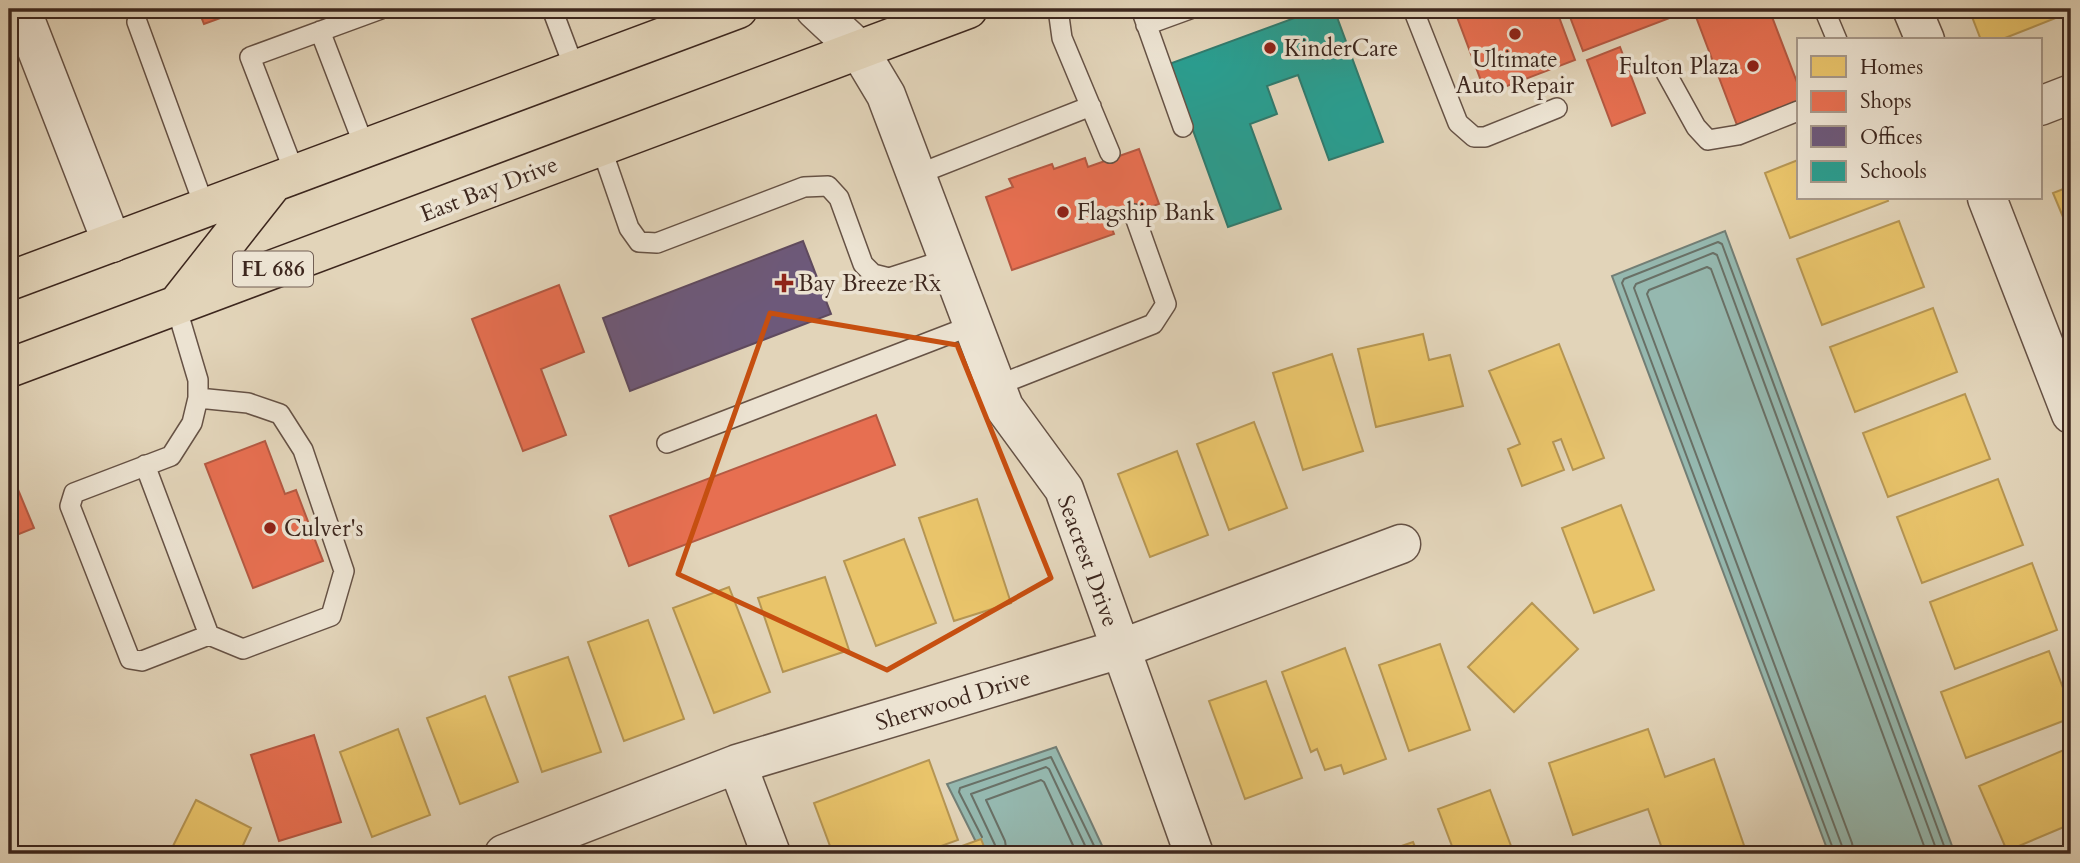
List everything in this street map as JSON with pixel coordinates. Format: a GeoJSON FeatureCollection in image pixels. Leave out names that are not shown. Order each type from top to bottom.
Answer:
{"type":"FeatureCollection","features":[{"type":"Feature","properties":{"kind":"main road"},"geometry":{"type":"LineString","coordinates":[[9,281],[738,9]]}},
{"type":"Feature","properties":{"kind":"main road","name":"East Bay Drive"},"geometry":{"type":"LineString","coordinates":[[9,368],[968,9]]}},
{"type":"Feature","properties":{"kind":"main road"},"geometry":{"type":"LineString","coordinates":[[176,306],[284,178]]}},
{"type":"Feature","properties":{"kind":"street"},"geometry":{"type":"LineString","coordinates":[[21,9],[111,243]]}},
{"type":"Feature","properties":{"kind":"street","name":"Seacrest Drive"},"geometry":{"type":"LineString","coordinates":[[816,9],[859,50],[886,95],[1004,407],[1064,489],[1194,854]]}},
{"type":"Feature","properties":{"kind":"street"},"geometry":{"type":"LineString","coordinates":[[1912,9],[1924,38]]}},
{"type":"Feature","properties":{"kind":"street"},"geometry":{"type":"LineString","coordinates":[[2042,105],[2071,94]]}},
{"type":"Feature","properties":{"kind":"street"},"geometry":{"type":"LineString","coordinates":[[1988,200],[2071,414]]}},
{"type":"Feature","properties":{"kind":"street","name":"Sherwood Drive"},"geometry":{"type":"LineString","coordinates":[[504,854],[737,764],[1120,649],[1401,544]]}},
{"type":"Feature","properties":{"kind":"street"},"geometry":{"type":"LineString","coordinates":[[737,764],[771,854]]}},
{"type":"Feature","properties":{"kind":"lane"},"geometry":{"type":"LineString","coordinates":[[284,178],[250,57],[381,9]]}},
{"type":"Feature","properties":{"kind":"lane"},"geometry":{"type":"LineString","coordinates":[[552,9],[575,70]]}},
{"type":"Feature","properties":{"kind":"lane"},"geometry":{"type":"LineString","coordinates":[[1058,9],[1062,38],[1110,153]]}},
{"type":"Feature","properties":{"kind":"lane"},"geometry":{"type":"LineString","coordinates":[[1183,127],[1144,17],[1190,9]]}},
{"type":"Feature","properties":{"kind":"lane"},"geometry":{"type":"LineString","coordinates":[[1413,9],[1458,123],[1474,137],[1485,137],[1557,107]]}},
{"type":"Feature","properties":{"kind":"lane"},"geometry":{"type":"LineString","coordinates":[[1824,9],[1836,38]]}},
{"type":"Feature","properties":{"kind":"lane"},"geometry":{"type":"LineString","coordinates":[[137,22],[205,208]]}},
{"type":"Feature","properties":{"kind":"lane"},"geometry":{"type":"LineString","coordinates":[[320,31],[365,148]]}},
{"type":"Feature","properties":{"kind":"lane"},"geometry":{"type":"LineString","coordinates":[[1665,71],[1696,127],[1708,140],[1738,135],[1797,111]]}},
{"type":"Feature","properties":{"kind":"lane"},"geometry":{"type":"LineString","coordinates":[[916,175],[1091,106]]}},
{"type":"Feature","properties":{"kind":"lane"},"geometry":{"type":"LineString","coordinates":[[601,146],[629,228],[639,242],[657,243],[804,187],[828,186],[839,198],[863,264],[873,274],[889,278],[948,259]]}},
{"type":"Feature","properties":{"kind":"lane"},"geometry":{"type":"LineString","coordinates":[[996,386],[1153,324],[1166,304],[1134,214]]}},
{"type":"Feature","properties":{"kind":"lane"},"geometry":{"type":"LineString","coordinates":[[176,306],[198,380],[198,398],[192,423],[171,456],[74,493],[70,506],[130,659],[142,661],[209,635],[243,649],[331,616],[344,571],[303,450],[280,414],[248,403],[198,398]]}},
{"type":"Feature","properties":{"kind":"lane"},"geometry":{"type":"LineString","coordinates":[[667,443],[973,325]]}},
{"type":"Feature","properties":{"kind":"lane"},"geometry":{"type":"LineString","coordinates":[[145,465],[209,635]]}},
{"type":"Feature","properties":{"kind":"highlighted area"},"geometry":{"type":"Polygon","coordinates":[[[770,313],[957,345],[1051,578],[887,670],[678,574],[770,313]]]}},
{"type":"Feature","properties":{"kind":"water"},"geometry":{"type":"Polygon","coordinates":[[[1725,231],[1955,854],[1829,854],[1612,276],[1725,231]]]}},
{"type":"Feature","properties":{"kind":"water"},"geometry":{"type":"Polygon","coordinates":[[[1056,747],[1106,854],[982,854],[947,784],[1056,747]]]}},
{"type":"Feature","properties":{"kind":"building: Homes"},"geometry":{"type":"Polygon","coordinates":[[[1969,9],[2070,9],[2071,12],[2005,38],[1980,38],[1969,9]]]}},
{"type":"Feature","properties":{"kind":"building: Homes"},"geometry":{"type":"Polygon","coordinates":[[[1797,160],[1797,200],[1888,201],[1790,238],[1765,173],[1797,160]]]}},
{"type":"Feature","properties":{"kind":"building: Homes"},"geometry":{"type":"Polygon","coordinates":[[[2071,186],[2071,236],[2053,193],[2071,186]]]}},
{"type":"Feature","properties":{"kind":"building: Homes"},"geometry":{"type":"Polygon","coordinates":[[[1899,221],[1924,287],[1822,325],[1797,259],[1899,221]]]}},
{"type":"Feature","properties":{"kind":"building: Homes"},"geometry":{"type":"Polygon","coordinates":[[[1933,308],[1957,372],[1855,412],[1830,347],[1933,308]]]}},
{"type":"Feature","properties":{"kind":"building: Homes"},"geometry":{"type":"Polygon","coordinates":[[[1423,334],[1429,360],[1450,355],[1463,406],[1376,427],[1358,349],[1423,334]]]}},
{"type":"Feature","properties":{"kind":"building: Homes"},"geometry":{"type":"Polygon","coordinates":[[[1559,344],[1604,458],[1573,470],[1561,439],[1553,442],[1564,470],[1522,486],[1508,449],[1520,444],[1489,371],[1559,344]]]}},
{"type":"Feature","properties":{"kind":"building: Homes"},"geometry":{"type":"Polygon","coordinates":[[[1332,354],[1363,451],[1303,470],[1273,373],[1332,354]]]}},
{"type":"Feature","properties":{"kind":"building: Homes"},"geometry":{"type":"Polygon","coordinates":[[[1965,394],[1990,459],[1888,497],[1863,433],[1965,394]]]}},
{"type":"Feature","properties":{"kind":"building: Homes"},"geometry":{"type":"Polygon","coordinates":[[[1254,422],[1287,508],[1229,530],[1197,444],[1254,422]]]}},
{"type":"Feature","properties":{"kind":"building: Homes"},"geometry":{"type":"Polygon","coordinates":[[[1177,451],[1208,535],[1150,557],[1118,474],[1177,451]]]}},
{"type":"Feature","properties":{"kind":"building: Homes"},"geometry":{"type":"Polygon","coordinates":[[[1998,479],[2023,545],[1922,583],[1897,517],[1998,479]]]}},
{"type":"Feature","properties":{"kind":"building: Homes"},"geometry":{"type":"Polygon","coordinates":[[[977,499],[1011,603],[954,621],[919,518],[977,499]]]}},
{"type":"Feature","properties":{"kind":"building: Homes"},"geometry":{"type":"Polygon","coordinates":[[[1621,505],[1654,590],[1594,613],[1562,528],[1621,505]]]}},
{"type":"Feature","properties":{"kind":"building: Homes"},"geometry":{"type":"Polygon","coordinates":[[[904,539],[936,623],[876,646],[844,561],[904,539]]]}},
{"type":"Feature","properties":{"kind":"building: Homes"},"geometry":{"type":"Polygon","coordinates":[[[2032,563],[2057,630],[1955,669],[1930,602],[2032,563]]]}},
{"type":"Feature","properties":{"kind":"building: Homes"},"geometry":{"type":"Polygon","coordinates":[[[825,577],[849,650],[783,672],[758,598],[825,577]]]}},
{"type":"Feature","properties":{"kind":"building: Homes"},"geometry":{"type":"Polygon","coordinates":[[[729,587],[770,692],[714,713],[673,608],[729,587]]]}},
{"type":"Feature","properties":{"kind":"building: Homes"},"geometry":{"type":"Polygon","coordinates":[[[1532,603],[1578,649],[1514,712],[1468,667],[1532,603]]]}},
{"type":"Feature","properties":{"kind":"building: Homes"},"geometry":{"type":"Polygon","coordinates":[[[648,620],[684,719],[624,741],[588,642],[648,620]]]}},
{"type":"Feature","properties":{"kind":"building: Homes"},"geometry":{"type":"Polygon","coordinates":[[[1440,644],[1470,730],[1409,751],[1379,665],[1440,644]]]}},
{"type":"Feature","properties":{"kind":"building: Homes"},"geometry":{"type":"Polygon","coordinates":[[[1345,648],[1386,759],[1344,774],[1341,765],[1325,770],[1317,749],[1311,752],[1282,672],[1345,648]]]}},
{"type":"Feature","properties":{"kind":"building: Homes"},"geometry":{"type":"Polygon","coordinates":[[[2049,651],[2071,709],[2071,718],[1966,758],[1941,692],[2049,651]]]}},
{"type":"Feature","properties":{"kind":"building: Homes"},"geometry":{"type":"Polygon","coordinates":[[[568,657],[601,752],[542,772],[509,677],[568,657]]]}},
{"type":"Feature","properties":{"kind":"building: Homes"},"geometry":{"type":"Polygon","coordinates":[[[1266,681],[1302,778],[1245,799],[1209,701],[1266,681]]]}},
{"type":"Feature","properties":{"kind":"building: Homes"},"geometry":{"type":"Polygon","coordinates":[[[485,696],[518,782],[460,804],[427,718],[485,696]]]}},
{"type":"Feature","properties":{"kind":"building: Homes"},"geometry":{"type":"Polygon","coordinates":[[[398,729],[430,815],[372,837],[340,752],[398,729]]]}},
{"type":"Feature","properties":{"kind":"building: Homes"},"geometry":{"type":"Polygon","coordinates":[[[1648,729],[1665,777],[1714,759],[1747,854],[1664,854],[1648,809],[1573,835],[1549,763],[1648,729]]]}},
{"type":"Feature","properties":{"kind":"building: Homes"},"geometry":{"type":"Polygon","coordinates":[[[2071,747],[2071,824],[2007,851],[1979,786],[2071,747]]]}},
{"type":"Feature","properties":{"kind":"building: Homes"},"geometry":{"type":"Polygon","coordinates":[[[929,760],[958,840],[919,854],[833,854],[814,803],[929,760]]]}},
{"type":"Feature","properties":{"kind":"building: Homes"},"geometry":{"type":"Polygon","coordinates":[[[1490,790],[1514,854],[1455,854],[1438,809],[1490,790]]]}},
{"type":"Feature","properties":{"kind":"building: Homes"},"geometry":{"type":"Polygon","coordinates":[[[196,800],[251,828],[239,854],[169,854],[196,800]]]}},
{"type":"Feature","properties":{"kind":"building: Homes"},"geometry":{"type":"Polygon","coordinates":[[[981,839],[987,854],[940,854],[981,839]]]}},
{"type":"Feature","properties":{"kind":"building: Homes"},"geometry":{"type":"Polygon","coordinates":[[[1413,842],[1418,854],[1378,854],[1387,851],[1413,842]]]}},
{"type":"Feature","properties":{"kind":"building: Homes"},"geometry":{"type":"Polygon","coordinates":[[[2071,844],[2071,854],[2041,854],[2071,844]]]}},
{"type":"Feature","properties":{"kind":"building: Shops"},"geometry":{"type":"Polygon","coordinates":[[[198,9],[245,9],[204,24],[198,9]]]}},
{"type":"Feature","properties":{"kind":"building: Shops","name":"Ultimate Auto Repair"},"geometry":{"type":"Polygon","coordinates":[[[1454,9],[1556,9],[1575,60],[1486,94],[1454,9]]]}},
{"type":"Feature","properties":{"kind":"building: Shops"},"geometry":{"type":"Polygon","coordinates":[[[1567,9],[1693,9],[1583,51],[1567,9]]]}},
{"type":"Feature","properties":{"kind":"building: Shops","name":"Fulton Plaza"},"geometry":{"type":"Polygon","coordinates":[[[1693,9],[1769,9],[1797,82],[1797,102],[1737,125],[1693,9]]]}},
{"type":"Feature","properties":{"kind":"building: Shops"},"geometry":{"type":"Polygon","coordinates":[[[1620,47],[1645,113],[1612,126],[1587,60],[1620,47]]]}},
{"type":"Feature","properties":{"kind":"building: Shops","name":"Flagship Bank"},"geometry":{"type":"Polygon","coordinates":[[[1139,149],[1159,204],[1109,221],[1114,234],[1012,270],[986,197],[1013,187],[1009,179],[1052,164],[1054,169],[1085,158],[1088,167],[1139,149]]]}},
{"type":"Feature","properties":{"kind":"building: Shops"},"geometry":{"type":"Polygon","coordinates":[[[559,285],[584,352],[541,369],[566,435],[523,451],[472,319],[559,285]]]}},
{"type":"Feature","properties":{"kind":"building: Shops"},"geometry":{"type":"Polygon","coordinates":[[[876,415],[895,465],[629,566],[610,516],[876,415]]]}},
{"type":"Feature","properties":{"kind":"building: Shops","name":"Culver's"},"geometry":{"type":"Polygon","coordinates":[[[265,441],[285,494],[296,490],[323,561],[253,588],[205,464],[265,441]]]}},
{"type":"Feature","properties":{"kind":"building: Shops"},"geometry":{"type":"Polygon","coordinates":[[[9,468],[34,528],[9,538],[9,468]]]}},
{"type":"Feature","properties":{"kind":"building: Shops"},"geometry":{"type":"Polygon","coordinates":[[[9,540],[17,559],[9,562],[9,540]]]}},
{"type":"Feature","properties":{"kind":"building: Shops"},"geometry":{"type":"Polygon","coordinates":[[[314,735],[341,822],[279,841],[251,755],[314,735]]]}},
{"type":"Feature","properties":{"kind":"building: Offices"},"geometry":{"type":"Polygon","coordinates":[[[803,241],[831,314],[630,391],[603,318],[803,241]]]}},
{"type":"Feature","properties":{"kind":"building: Schools"},"geometry":{"type":"Polygon","coordinates":[[[1319,9],[1334,9],[1383,142],[1329,160],[1298,75],[1267,86],[1277,114],[1250,124],[1281,209],[1228,227],[1169,64],[1319,9]]]}},
{"type":"Feature","properties":{"kind":"place","name":"Ultimate Auto Repair"},"geometry":{"type":"Point","coordinates":[1515,34]}},
{"type":"Feature","properties":{"kind":"place","name":"KinderCare"},"geometry":{"type":"Point","coordinates":[1270,48]}},
{"type":"Feature","properties":{"kind":"place","name":"Fulton Plaza"},"geometry":{"type":"Point","coordinates":[1753,66]}},
{"type":"Feature","properties":{"kind":"place","name":"Flagship Bank"},"geometry":{"type":"Point","coordinates":[1063,212]}},
{"type":"Feature","properties":{"kind":"place","name":"Bay Breeze Rx"},"geometry":{"type":"Point","coordinates":[784,283]}},
{"type":"Feature","properties":{"kind":"place","name":"Culver's"},"geometry":{"type":"Point","coordinates":[270,528]}}]}
